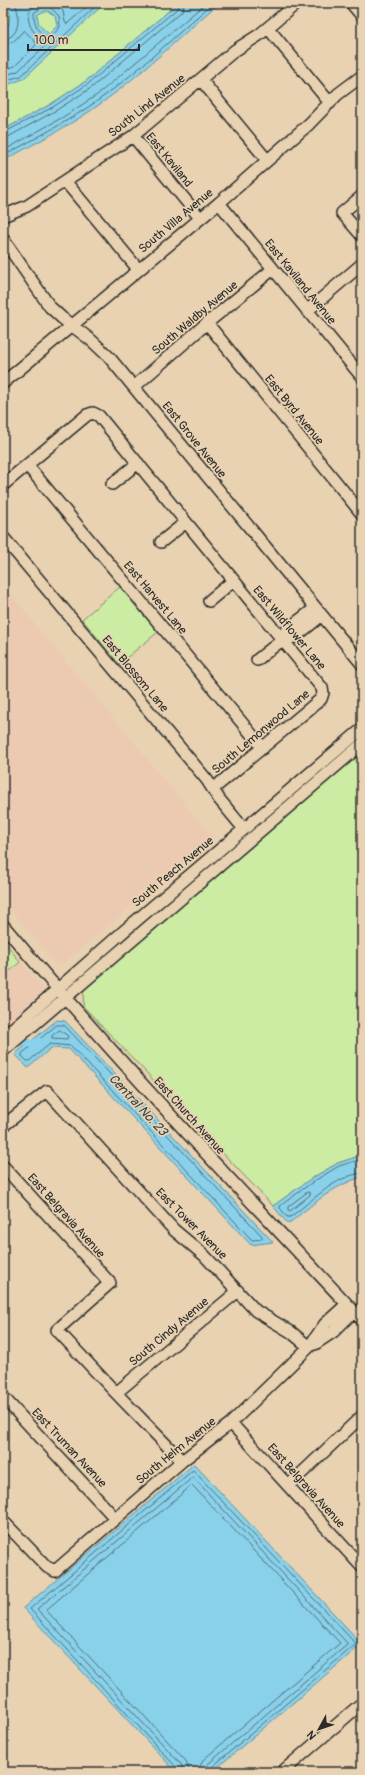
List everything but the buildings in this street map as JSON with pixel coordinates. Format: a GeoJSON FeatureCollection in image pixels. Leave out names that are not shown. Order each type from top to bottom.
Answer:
{"type":"FeatureCollection","features":[{"type":"Feature","properties":{"kind":"street","name":"South Lind Avenue"},"geometry":{"type":"LineString","coordinates":[[3,216],[27,206],[133,136],[234,51],[268,28],[297,3]]}},
{"type":"Feature","properties":{"kind":"street"},"geometry":{"type":"LineString","coordinates":[[351,3],[362,16]]}},
{"type":"Feature","properties":{"kind":"street"},"geometry":{"type":"LineString","coordinates":[[268,28],[330,103]]}},
{"type":"Feature","properties":{"kind":"street","name":"South Villa Avenue"},"geometry":{"type":"LineString","coordinates":[[4,381],[73,326],[138,269],[219,203],[309,124],[338,94],[362,76]]}},
{"type":"Feature","properties":{"kind":"street"},"geometry":{"type":"LineString","coordinates":[[201,80],[267,160]]}},
{"type":"Feature","properties":{"kind":"street","name":"East Kaviland"},"geometry":{"type":"LineString","coordinates":[[133,136],[200,218]]}},
{"type":"Feature","properties":{"kind":"street"},"geometry":{"type":"LineString","coordinates":[[64,181],[138,269]]}},
{"type":"Feature","properties":{"kind":"street"},"geometry":{"type":"LineString","coordinates":[[362,196],[342,213],[362,236]]}},
{"type":"Feature","properties":{"kind":"street","name":"East Kaviland Avenue"},"geometry":{"type":"LineString","coordinates":[[219,203],[362,377]]}},
{"type":"Feature","properties":{"kind":"street","name":"East Grove Avenue"},"geometry":{"type":"LineString","coordinates":[[3,239],[50,306],[62,318],[91,340],[109,357],[362,664]]}},
{"type":"Feature","properties":{"kind":"street"},"geometry":{"type":"LineString","coordinates":[[307,311],[362,264]]}},
{"type":"Feature","properties":{"kind":"street","name":"South Waldby Avenue"},"geometry":{"type":"LineString","coordinates":[[134,387],[207,323],[273,269]]}},
{"type":"Feature","properties":{"kind":"street","name":"East Byrd Avenue"},"geometry":{"type":"LineString","coordinates":[[207,323],[362,514]]}},
{"type":"Feature","properties":{"kind":"street","name":"East Wildflower Lane"},"geometry":{"type":"LineString","coordinates":[[27,465],[87,415],[93,413],[99,416],[322,688],[323,693]]}},
{"type":"Feature","properties":{"kind":"street"},"geometry":{"type":"LineString","coordinates":[[112,484],[138,463]]}},
{"type":"Feature","properties":{"kind":"street"},"geometry":{"type":"LineString","coordinates":[[3,485],[27,465]]}},
{"type":"Feature","properties":{"kind":"street","name":"East Harvest Lane"},"geometry":{"type":"LineString","coordinates":[[27,465],[263,748]]}},
{"type":"Feature","properties":{"kind":"street"},"geometry":{"type":"LineString","coordinates":[[161,542],[186,522]]}},
{"type":"Feature","properties":{"kind":"street","name":"East Blossom Lane"},"geometry":{"type":"LineString","coordinates":[[3,537],[213,789],[244,829]]}},
{"type":"Feature","properties":{"kind":"street"},"geometry":{"type":"LineString","coordinates":[[209,601],[233,581]]}},
{"type":"Feature","properties":{"kind":"street"},"geometry":{"type":"LineString","coordinates":[[257,660],[282,640],[295,637],[303,624],[316,620],[318,611]]}},
{"type":"Feature","properties":{"kind":"street","name":"South Lemonwood Lane"},"geometry":{"type":"LineString","coordinates":[[213,789],[321,699],[323,693]]}},
{"type":"Feature","properties":{"kind":"street","name":"South Peach Avenue"},"geometry":{"type":"LineString","coordinates":[[6,1041],[61,994],[244,829],[362,729]]}},
{"type":"Feature","properties":{"kind":"street","name":"South Peach Avenue"},"geometry":{"type":"LineString","coordinates":[[6,1041],[23,1033],[61,994],[152,922],[362,744]]}},
{"type":"Feature","properties":{"kind":"street"},"geometry":{"type":"LineString","coordinates":[[152,922],[166,906],[209,868],[212,861],[211,858]]}},
{"type":"Feature","properties":{"kind":"street","name":"East Church Avenue"},"geometry":{"type":"LineString","coordinates":[[3,925],[61,994],[210,1159],[354,1312]]}},
{"type":"Feature","properties":{"kind":"street","name":"East Tower Avenue"},"geometry":{"type":"LineString","coordinates":[[3,1126],[47,1091],[174,1230],[204,1255],[256,1311],[291,1332],[309,1347]]}},
{"type":"Feature","properties":{"kind":"street","name":"East Belgravia Avenue"},"geometry":{"type":"LineString","coordinates":[[3,1166],[110,1283],[57,1330],[116,1394]]}},
{"type":"Feature","properties":{"kind":"street","name":"South Cindy Avenue"},"geometry":{"type":"LineString","coordinates":[[116,1394],[238,1291]]}},
{"type":"Feature","properties":{"kind":"street","name":"South Helm Avenue"},"geometry":{"type":"LineString","coordinates":[[3,1521],[47,1568],[55,1571],[182,1461],[231,1423],[309,1347],[325,1324],[354,1312]]}},
{"type":"Feature","properties":{"kind":"street"},"geometry":{"type":"LineString","coordinates":[[116,1394],[182,1461]]}},
{"type":"Feature","properties":{"kind":"street","name":"East Truman Avenue"},"geometry":{"type":"LineString","coordinates":[[3,1397],[116,1518]]}},
{"type":"Feature","properties":{"kind":"street"},"geometry":{"type":"LineString","coordinates":[[288,1486],[362,1416]]}},
{"type":"Feature","properties":{"kind":"street","name":"East Belgravia Avenue"},"geometry":{"type":"LineString","coordinates":[[231,1423],[362,1567]]}},
{"type":"Feature","properties":{"kind":"street"},"geometry":{"type":"LineString","coordinates":[[282,1772],[362,1703]]}},
{"type":"Feature","properties":{"kind":"shaded area"},"geometry":{"type":"Polygon","coordinates":[[[3,586],[213,838],[63,964],[56,964],[3,900],[3,586]]]}},
{"type":"Feature","properties":{"kind":"shaded area"},"geometry":{"type":"Polygon","coordinates":[[[20,962],[42,987],[42,997],[10,1024],[3,1023],[3,977],[20,962]]]}},
{"type":"Feature","properties":{"kind":"green space"},"geometry":{"type":"Polygon","coordinates":[[[3,3],[178,3],[86,81],[51,104],[3,130],[3,3]]]}},
{"type":"Feature","properties":{"kind":"green space"},"geometry":{"type":"Polygon","coordinates":[[[120,587],[158,632],[119,664],[82,619],[120,587]]]}},
{"type":"Feature","properties":{"kind":"green space"},"geometry":{"type":"Polygon","coordinates":[[[362,749],[362,1155],[338,1163],[312,1178],[273,1206],[83,1006],[84,988],[362,749]]]}},
{"type":"Feature","properties":{"kind":"green space"},"geometry":{"type":"Polygon","coordinates":[[[3,940],[20,962],[3,977],[3,940]]]}},
{"type":"Feature","properties":{"kind":"water"},"geometry":{"type":"Polygon","coordinates":[[[6,3],[105,3],[23,79],[3,85],[3,32],[9,24],[10,14],[6,3]],[[44,11],[37,15],[39,25],[49,34],[57,26],[55,16],[48,11],[44,11]]]}},
{"type":"Feature","properties":{"kind":"water"},"geometry":{"type":"Polygon","coordinates":[[[178,3],[219,3],[148,66],[103,102],[67,126],[3,161],[3,130],[51,104],[86,81],[178,3]]]}},
{"type":"Feature","properties":{"kind":"water"},"geometry":{"type":"Polygon","coordinates":[[[57,1020],[65,1021],[273,1242],[251,1245],[69,1049],[51,1048],[28,1068],[15,1054],[57,1020]]]}},
{"type":"Feature","properties":{"kind":"water"},"geometry":{"type":"Polygon","coordinates":[[[362,1155],[362,1177],[341,1185],[314,1203],[288,1224],[273,1206],[312,1178],[338,1163],[362,1155]]]}},
{"type":"Feature","properties":{"kind":"water"},"geometry":{"type":"Polygon","coordinates":[[[194,1464],[362,1644],[212,1772],[176,1772],[23,1608],[194,1464]]]}},
{"type":"Feature","properties":{"kind":"waterway","name":"Central No. 23"},"geometry":{"type":"LineString","coordinates":[[12,1039],[31,1044],[39,1042]]}}]}
